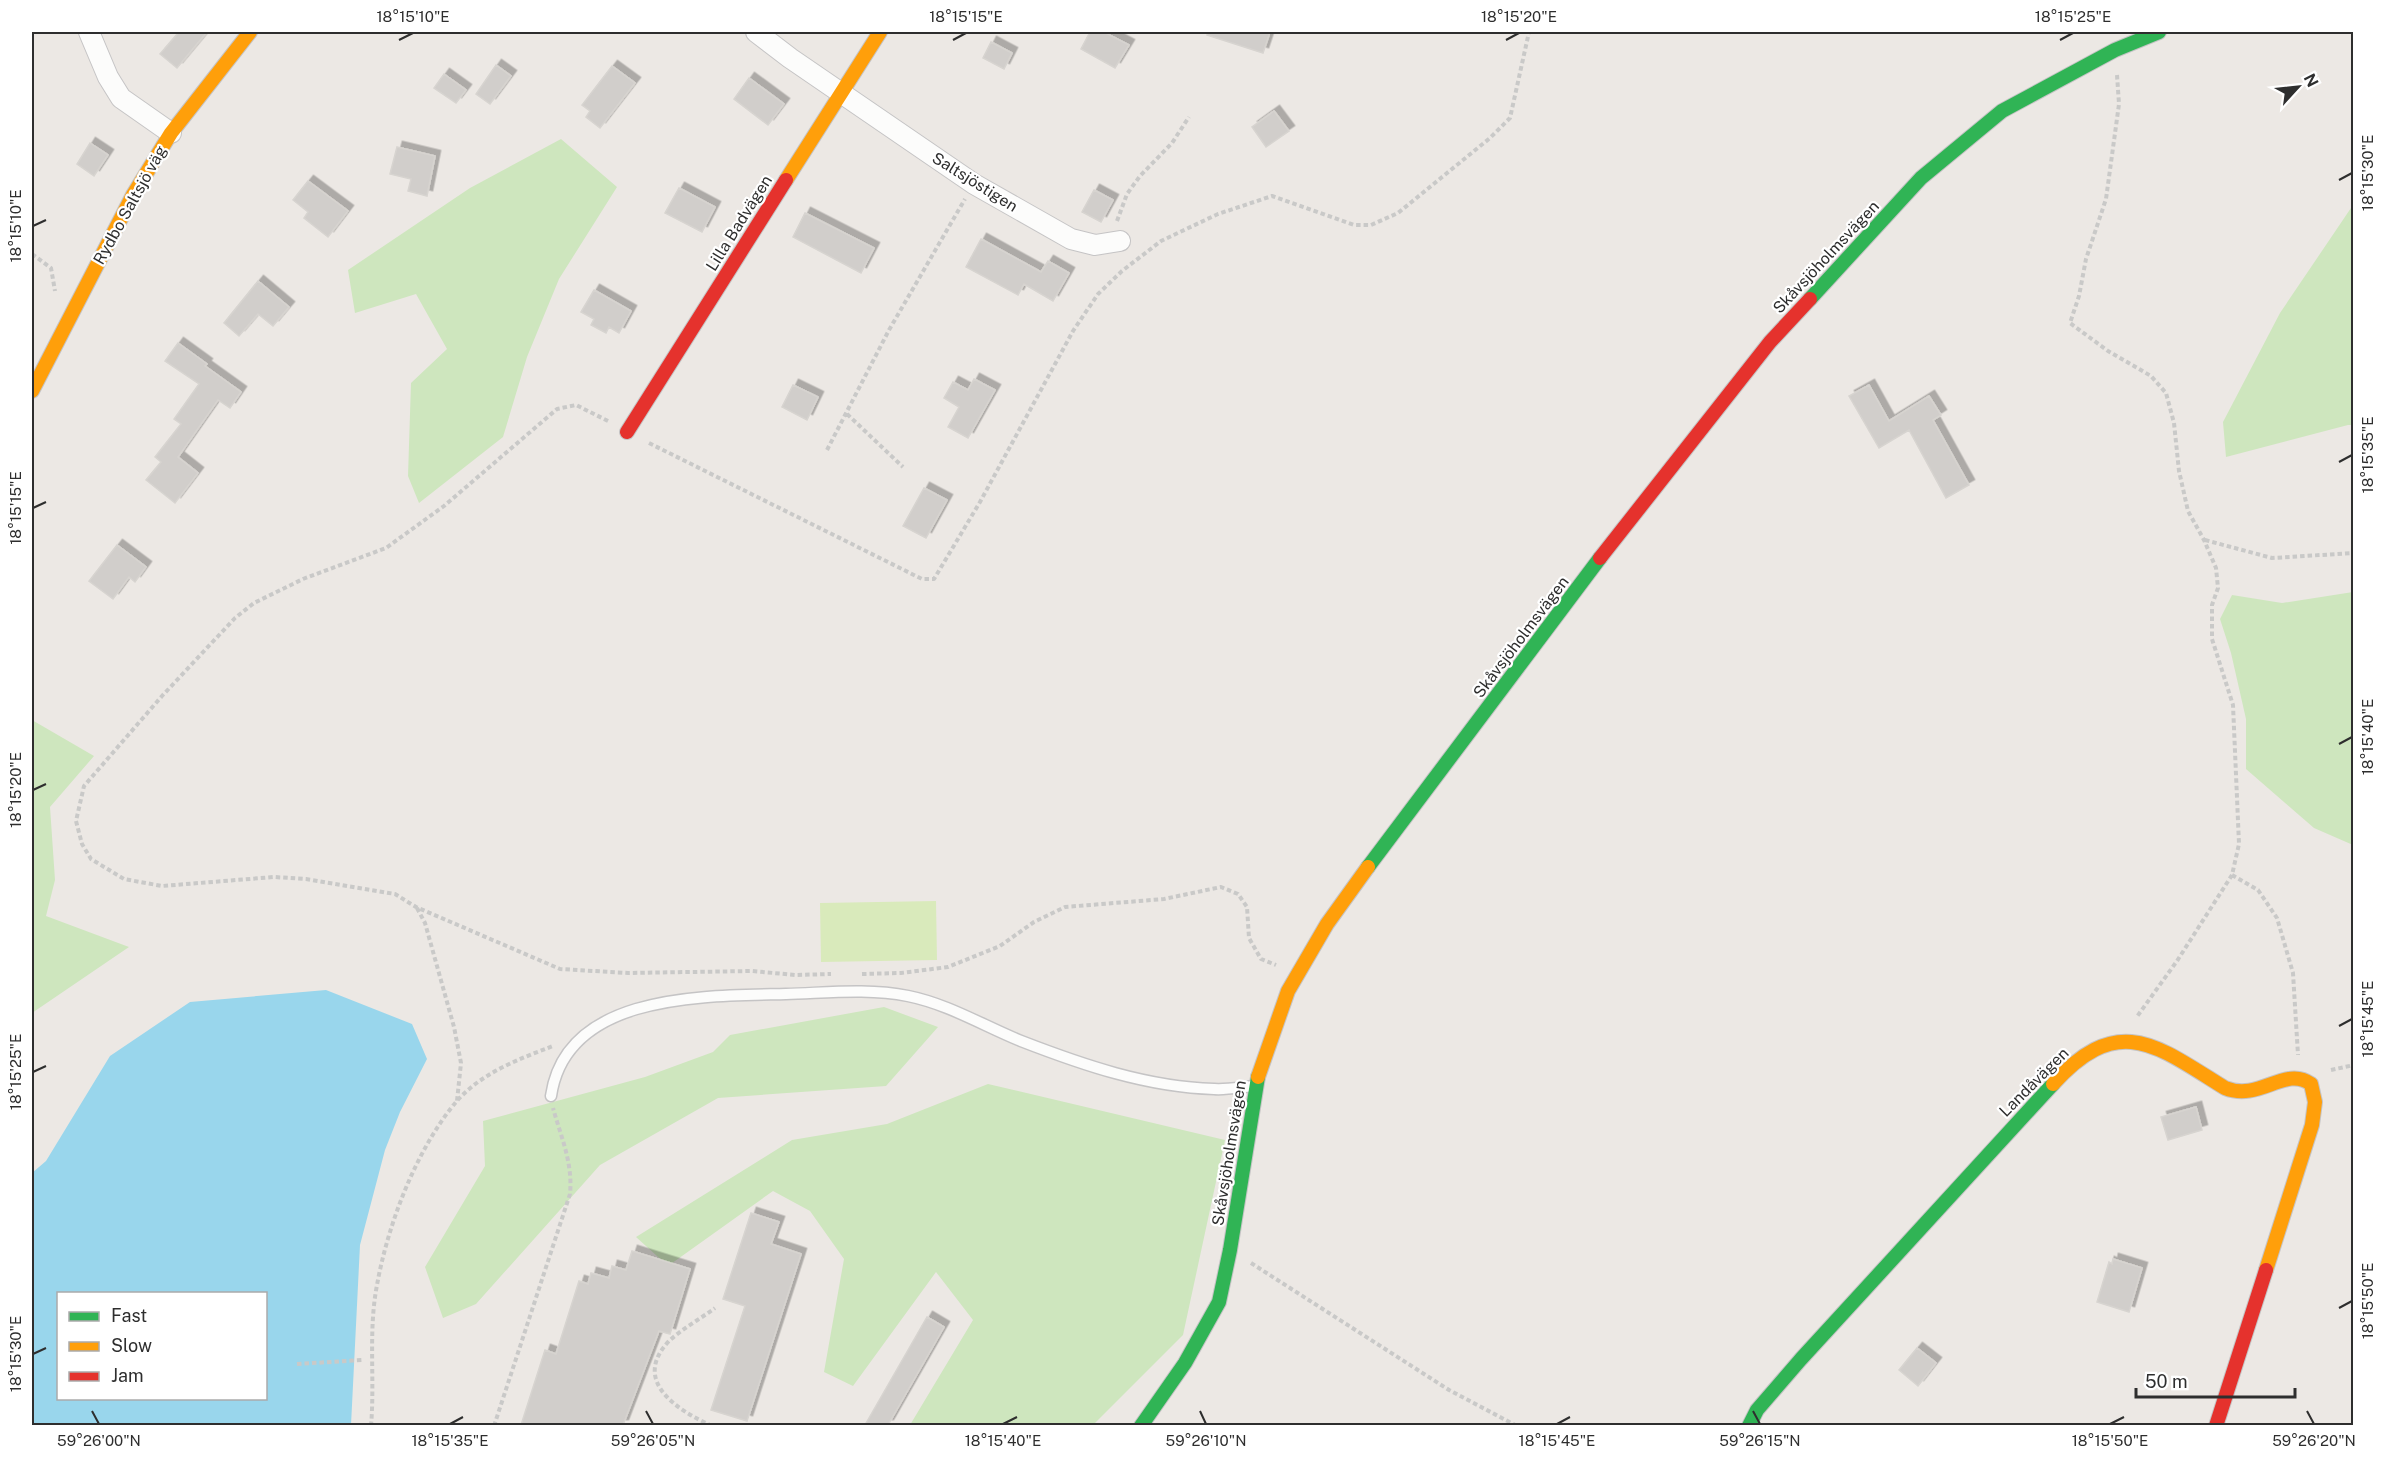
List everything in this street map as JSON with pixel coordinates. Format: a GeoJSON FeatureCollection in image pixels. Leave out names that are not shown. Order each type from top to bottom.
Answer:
{"type":"FeatureCollection","features":[{"type":"Feature","properties":{"kind":"street"},"geometry":{"type":"LineString","coordinates":[[89,32],[108,77],[121,98],[171,133]]}},
{"type":"Feature","properties":{"kind":"street","name":"Rydbo Saltsjö väg"},"geometry":{"type":"LineString","coordinates":[[32,391],[133,195],[171,133],[250,32]]}},
{"type":"Feature","properties":{"kind":"street"},"geometry":{"type":"LineString","coordinates":[[756,32],[841,93]]}},
{"type":"Feature","properties":{"kind":"street","name":"Lilla Badvägen"},"geometry":{"type":"LineString","coordinates":[[627,432],[879,32]]}},
{"type":"Feature","properties":{"kind":"street","name":"Skåvsjöholmsvägen"},"geometry":{"type":"LineString","coordinates":[[1141,1425],[1185,1363],[1219,1302],[1230,1250],[1255,1086],[1288,991],[1327,924],[1631,517],[1770,342],[1921,178],[2002,111],[2115,50],[2159,32]]}},
{"type":"Feature","properties":{"kind":"street","name":"Saltsjöstigen"},"geometry":{"type":"LineString","coordinates":[[841,93],[974,184],[1071,239],[1095,245],[1114,242]]}},
{"type":"Feature","properties":{"kind":"street","name":"Landåvägen"},"geometry":{"type":"LineString","coordinates":[[1749,1425],[1757,1410],[1801,1359],[2057,1079],[2090,1051],[2120,1040],[2134,1040],[2156,1046],[2225,1088],[2238,1092],[2248,1092],[2280,1081],[2300,1078]]}},
{"type":"Feature","properties":{"kind":"street"},"geometry":{"type":"LineString","coordinates":[[2216,1425],[2316,1110],[2314,1086],[2309,1081],[2300,1078]]}},
{"type":"Feature","properties":{"kind":"lane"},"geometry":{"type":"LineString","coordinates":[[551,1096],[558,1068],[583,1036],[626,1012],[668,1001],[754,995],[888,993],[940,1005],[1021,1041],[1090,1066],[1153,1083],[1215,1089],[1255,1086]]}},
{"type":"Feature","properties":{"kind":"path"},"geometry":{"type":"LineString","coordinates":[[842,974],[795,975],[752,971],[628,973],[560,969],[416,906],[395,894],[306,879],[274,877],[162,886],[124,879],[91,858],[82,844],[76,821],[84,786],[235,618],[254,603],[303,579],[386,548],[444,506],[557,409],[576,405],[922,579],[934,579],[980,502],[1072,331],[1098,294],[1122,271],[1161,241],[1218,214],[1272,196],[1354,225],[1371,225],[1398,213],[1490,138],[1510,118],[1529,32]]}},
{"type":"Feature","properties":{"kind":"path"},"geometry":{"type":"LineString","coordinates":[[2115,50],[2119,104],[2106,199],[2086,259],[2079,296],[2070,323],[2108,351],[2151,376],[2166,393],[2174,423],[2179,471],[2188,511],[2216,568],[2218,588],[2212,606],[2212,639],[2233,705],[2239,844],[2232,875],[2177,961],[2120,1040]]}},
{"type":"Feature","properties":{"kind":"path"},"geometry":{"type":"LineString","coordinates":[[1114,242],[1128,194],[1140,176],[1172,143],[1188,117]]}},
{"type":"Feature","properties":{"kind":"path"},"geometry":{"type":"LineString","coordinates":[[827,450],[889,330],[974,184]]}},
{"type":"Feature","properties":{"kind":"path"},"geometry":{"type":"LineString","coordinates":[[32,254],[51,268],[63,330]]}},
{"type":"Feature","properties":{"kind":"path"},"geometry":{"type":"LineString","coordinates":[[847,414],[903,466]]}},
{"type":"Feature","properties":{"kind":"path"},"geometry":{"type":"LineString","coordinates":[[2204,540],[2272,558],[2354,553]]}},
{"type":"Feature","properties":{"kind":"path"},"geometry":{"type":"LineString","coordinates":[[2232,875],[2258,890],[2277,918],[2293,973],[2300,1078],[2354,1065]]}},
{"type":"Feature","properties":{"kind":"path"},"geometry":{"type":"LineString","coordinates":[[854,974],[901,973],[948,967],[1000,946],[1034,922],[1065,907],[1164,899],[1221,887],[1238,894],[1247,907],[1250,938],[1261,959],[1278,965],[1285,962]]}},
{"type":"Feature","properties":{"kind":"path"},"geometry":{"type":"LineString","coordinates":[[416,906],[425,923],[461,1063],[457,1102]]}},
{"type":"Feature","properties":{"kind":"path"},"geometry":{"type":"LineString","coordinates":[[371,1425],[372,1347],[376,1286],[391,1232],[412,1175],[434,1135],[457,1102],[482,1080],[505,1065],[583,1036]]}},
{"type":"Feature","properties":{"kind":"path"},"geometry":{"type":"LineString","coordinates":[[494,1425],[570,1194],[572,1179],[568,1158],[551,1096]]}},
{"type":"Feature","properties":{"kind":"path"},"geometry":{"type":"LineString","coordinates":[[1230,1250],[1449,1390],[1517,1425]]}},
{"type":"Feature","properties":{"kind":"path"},"geometry":{"type":"LineString","coordinates":[[712,1425],[675,1406],[662,1391],[654,1376],[655,1362],[670,1340],[715,1308]]}},
{"type":"Feature","properties":{"kind":"path"},"geometry":{"type":"LineString","coordinates":[[297,1365],[363,1360]]}},
{"type":"Feature","properties":{"kind":"green space"},"geometry":{"type":"Polygon","coordinates":[[[561,139],[617,187],[559,279],[527,357],[503,437],[419,503],[408,476],[411,383],[447,349],[416,294],[355,313],[348,270],[470,188],[561,139]]]}},
{"type":"Feature","properties":{"kind":"green space"},"geometry":{"type":"Polygon","coordinates":[[[2353,205],[2353,425],[2226,457],[2223,422],[2280,313],[2353,205]]]}},
{"type":"Feature","properties":{"kind":"green space"},"geometry":{"type":"Polygon","coordinates":[[[2354,592],[2353,845],[2314,828],[2246,769],[2246,719],[2231,653],[2220,619],[2232,595],[2282,603],[2354,592]]]}},
{"type":"Feature","properties":{"kind":"green space"},"geometry":{"type":"Polygon","coordinates":[[[32,720],[94,756],[50,807],[55,880],[46,916],[129,947],[32,1013],[32,720]]]}},
{"type":"Feature","properties":{"kind":"green space"},"geometry":{"type":"Polygon","coordinates":[[[936,901],[937,960],[821,962],[820,903],[936,901]]]}},
{"type":"Feature","properties":{"kind":"green space"},"geometry":{"type":"Polygon","coordinates":[[[884,1007],[938,1027],[886,1086],[718,1098],[600,1165],[476,1304],[443,1318],[425,1267],[485,1166],[483,1121],[645,1077],[713,1052],[730,1035],[884,1007]]]}},
{"type":"Feature","properties":{"kind":"green space"},"geometry":{"type":"Polygon","coordinates":[[[988,1084],[1225,1140],[1183,1335],[1093,1425],[910,1425],[973,1320],[936,1272],[853,1386],[824,1372],[844,1259],[810,1211],[773,1191],[668,1266],[636,1237],[792,1140],[887,1124],[988,1084]]]}},
{"type":"Feature","properties":{"kind":"water"},"geometry":{"type":"Polygon","coordinates":[[[326,990],[412,1024],[427,1059],[400,1112],[385,1150],[360,1245],[351,1425],[32,1425],[32,1173],[46,1161],[110,1056],[190,1002],[326,990]]]}},
{"type":"Feature","properties":{"kind":"building"},"geometry":{"type":"Polygon","coordinates":[[[179,32],[207,32],[177,68],[160,54],[179,32]]]}},
{"type":"Feature","properties":{"kind":"building"},"geometry":{"type":"Polygon","coordinates":[[[1090,32],[1104,32],[1129,45],[1115,68],[1081,49],[1090,32]]]}},
{"type":"Feature","properties":{"kind":"building"},"geometry":{"type":"Polygon","coordinates":[[[1208,32],[1270,32],[1263,53],[1207,35],[1208,32]]]}},
{"type":"Feature","properties":{"kind":"building"},"geometry":{"type":"Polygon","coordinates":[[[991,42],[1012,53],[1004,69],[983,58],[991,42]]]}},
{"type":"Feature","properties":{"kind":"building"},"geometry":{"type":"Polygon","coordinates":[[[496,65],[511,76],[490,104],[476,94],[496,65]]]}},
{"type":"Feature","properties":{"kind":"building"},"geometry":{"type":"Polygon","coordinates":[[[612,66],[635,83],[600,128],[586,117],[590,111],[582,105],[612,66]]]}},
{"type":"Feature","properties":{"kind":"building"},"geometry":{"type":"Polygon","coordinates":[[[444,74],[466,90],[456,103],[434,88],[444,74]]]}},
{"type":"Feature","properties":{"kind":"building"},"geometry":{"type":"Polygon","coordinates":[[[749,78],[784,104],[768,125],[734,99],[749,78]]]}},
{"type":"Feature","properties":{"kind":"building"},"geometry":{"type":"Polygon","coordinates":[[[1274,111],[1289,131],[1266,147],[1252,127],[1274,111]]]}},
{"type":"Feature","properties":{"kind":"building"},"geometry":{"type":"Polygon","coordinates":[[[90,143],[108,155],[94,176],[77,164],[90,143]]]}},
{"type":"Feature","properties":{"kind":"building"},"geometry":{"type":"Polygon","coordinates":[[[397,147],[435,156],[427,196],[408,191],[411,179],[390,174],[397,147]]]}},
{"type":"Feature","properties":{"kind":"building"},"geometry":{"type":"Polygon","coordinates":[[[308,181],[348,211],[328,237],[304,218],[308,212],[293,200],[308,181]]]}},
{"type":"Feature","properties":{"kind":"building"},"geometry":{"type":"Polygon","coordinates":[[[679,188],[715,207],[702,232],[665,213],[679,188]]]}},
{"type":"Feature","properties":{"kind":"building"},"geometry":{"type":"Polygon","coordinates":[[[1094,190],[1113,200],[1101,222],[1082,212],[1094,190]]]}},
{"type":"Feature","properties":{"kind":"building"},"geometry":{"type":"Polygon","coordinates":[[[805,213],[874,248],[861,273],[793,237],[805,213]]]}},
{"type":"Feature","properties":{"kind":"building"},"geometry":{"type":"Polygon","coordinates":[[[981,239],[1041,272],[1048,261],[1069,273],[1053,301],[1024,284],[1018,295],[966,267],[981,239]]]}},
{"type":"Feature","properties":{"kind":"building"},"geometry":{"type":"Polygon","coordinates":[[[258,281],[289,307],[273,326],[258,314],[239,336],[224,323],[258,281]]]}},
{"type":"Feature","properties":{"kind":"building"},"geometry":{"type":"Polygon","coordinates":[[[594,290],[631,311],[619,333],[609,327],[606,333],[591,325],[594,319],[581,312],[594,290]]]}},
{"type":"Feature","properties":{"kind":"building"},"geometry":{"type":"Polygon","coordinates":[[[178,343],[241,392],[230,408],[218,400],[178,457],[198,473],[175,503],[146,480],[161,462],[155,457],[181,424],[174,419],[199,384],[165,361],[178,343]]]}},
{"type":"Feature","properties":{"kind":"building"},"geometry":{"type":"Polygon","coordinates":[[[974,379],[995,390],[968,438],[948,427],[959,407],[944,398],[953,382],[968,390],[974,379]]]}},
{"type":"Feature","properties":{"kind":"building"},"geometry":{"type":"Polygon","coordinates":[[[793,385],[818,397],[807,420],[782,407],[793,385]]]}},
{"type":"Feature","properties":{"kind":"building"},"geometry":{"type":"Polygon","coordinates":[[[1869,385],[1889,421],[1929,396],[1941,415],[1933,420],[1969,485],[1946,498],[1909,430],[1879,448],[1849,396],[1869,385]]]}},
{"type":"Feature","properties":{"kind":"building"},"geometry":{"type":"Polygon","coordinates":[[[924,488],[947,500],[926,538],[903,526],[924,488]]]}},
{"type":"Feature","properties":{"kind":"building"},"geometry":{"type":"Polygon","coordinates":[[[117,545],[146,567],[135,582],[129,577],[113,599],[89,581],[117,545]]]}},
{"type":"Feature","properties":{"kind":"building"},"geometry":{"type":"Polygon","coordinates":[[[2196,1107],[2202,1130],[2168,1140],[2161,1117],[2196,1107]]]}},
{"type":"Feature","properties":{"kind":"building"},"geometry":{"type":"Polygon","coordinates":[[[751,1213],[779,1222],[771,1244],[801,1254],[747,1421],[711,1410],[745,1306],[723,1299],[751,1213]]]}},
{"type":"Feature","properties":{"kind":"building"},"geometry":{"type":"Polygon","coordinates":[[[632,1251],[690,1269],[670,1334],[659,1331],[623,1425],[521,1425],[545,1350],[556,1354],[579,1281],[588,1284],[591,1273],[609,1278],[612,1266],[626,1270],[632,1251]]]}},
{"type":"Feature","properties":{"kind":"building"},"geometry":{"type":"Polygon","coordinates":[[[2113,1259],[2142,1268],[2129,1312],[2097,1302],[2109,1262],[2112,1264],[2113,1259]]]}},
{"type":"Feature","properties":{"kind":"building"},"geometry":{"type":"Polygon","coordinates":[[[927,1317],[944,1327],[888,1425],[865,1425],[927,1317]]]}},
{"type":"Feature","properties":{"kind":"building"},"geometry":{"type":"Polygon","coordinates":[[[1917,1348],[1936,1363],[1918,1386],[1899,1370],[1917,1348]]]}},
{"type":"Feature","properties":{"kind":"traffic: fast"},"geometry":{"type":"LineString","coordinates":[[1810,299],[1921,178],[2002,111],[2115,50],[2159,32]]}},
{"type":"Feature","properties":{"kind":"traffic: fast"},"geometry":{"type":"LineString","coordinates":[[1368,867],[1600,558]]}},
{"type":"Feature","properties":{"kind":"traffic: fast"},"geometry":{"type":"LineString","coordinates":[[1141,1426],[1185,1363],[1219,1302],[1230,1250],[1258,1077]]}},
{"type":"Feature","properties":{"kind":"traffic: fast"},"geometry":{"type":"LineString","coordinates":[[1749,1426],[1757,1410],[1801,1359],[2053,1084]]}},
{"type":"Feature","properties":{"kind":"traffic: slow"},"geometry":{"type":"LineString","coordinates":[[32,391],[133,195],[171,133],[250,32]]}},
{"type":"Feature","properties":{"kind":"traffic: slow"},"geometry":{"type":"LineString","coordinates":[[786,180],[880,32]]}},
{"type":"Feature","properties":{"kind":"traffic: slow"},"geometry":{"type":"LineString","coordinates":[[1258,1077],[1288,991],[1327,924],[1368,867]]}},
{"type":"Feature","properties":{"kind":"traffic: slow"},"geometry":{"type":"LineString","coordinates":[[2053,1084],[2077,1061],[2098,1048],[2118,1042],[2138,1043],[2158,1049],[2179,1059],[2225,1088],[2238,1091],[2250,1091],[2292,1079],[2301,1079],[2311,1084],[2315,1102],[2312,1125],[2266,1270]]}},
{"type":"Feature","properties":{"kind":"traffic: jam"},"geometry":{"type":"LineString","coordinates":[[627,432],[786,180]]}},
{"type":"Feature","properties":{"kind":"traffic: jam"},"geometry":{"type":"LineString","coordinates":[[1600,558],[1770,342],[1810,299]]}},
{"type":"Feature","properties":{"kind":"traffic: jam"},"geometry":{"type":"LineString","coordinates":[[2216,1426],[2266,1270]]}}]}
